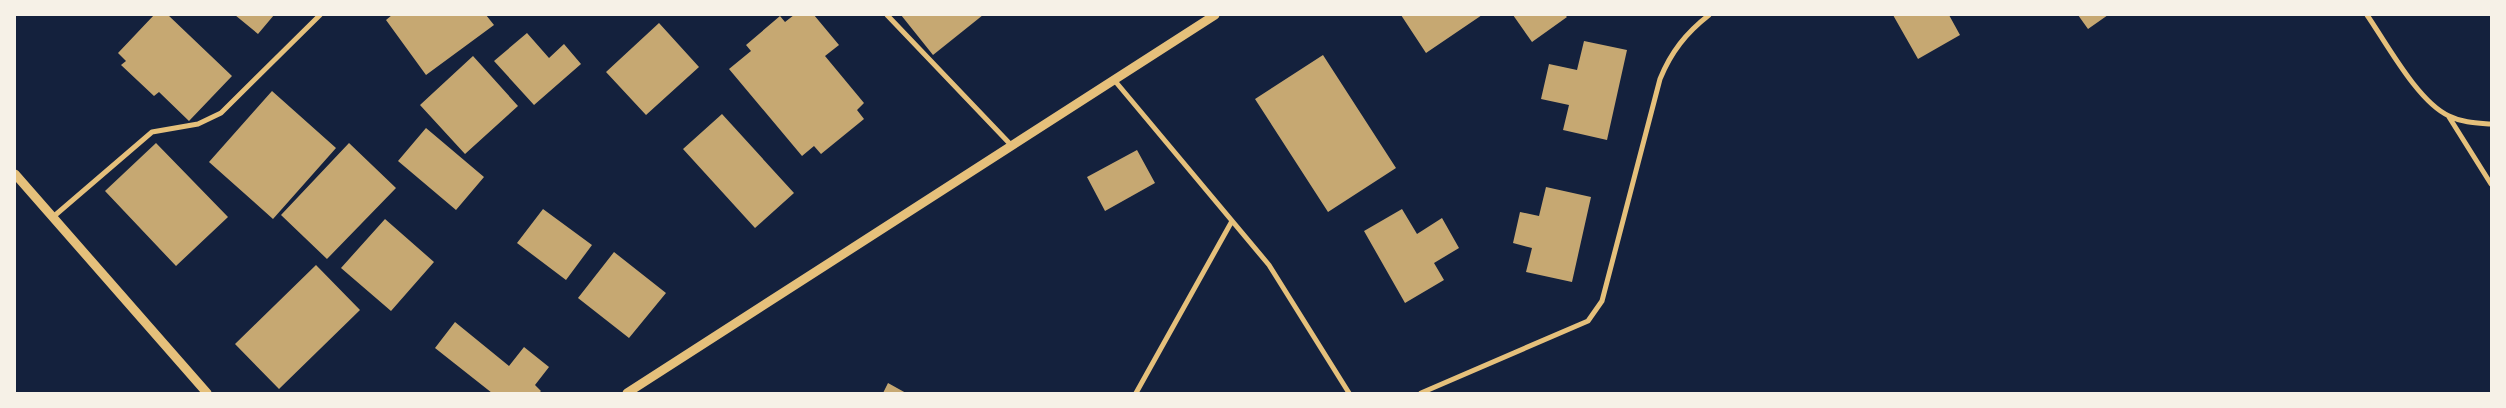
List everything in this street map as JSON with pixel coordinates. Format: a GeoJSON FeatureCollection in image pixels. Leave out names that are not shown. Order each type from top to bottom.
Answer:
{"type":"FeatureCollection","features":[{"type":"Feature","properties":{"kind":"street"},"geometry":{"type":"LineString","coordinates":[[54,216],[152,132],[198,124],[221,113],[320,15]]}},
{"type":"Feature","properties":{"kind":"street"},"geometry":{"type":"LineString","coordinates":[[887,15],[1012,146]]}},
{"type":"Feature","properties":{"kind":"street"},"geometry":{"type":"LineString","coordinates":[[627,393],[1215,15]]}},
{"type":"Feature","properties":{"kind":"street"},"geometry":{"type":"LineString","coordinates":[[1421,393],[1588,322],[1602,301],[1660,79],[1668,59],[1687,32],[1708,15]]}},
{"type":"Feature","properties":{"kind":"street"},"geometry":{"type":"LineString","coordinates":[[2367,15],[2427,101],[2448,116],[2466,122],[2491,124]]}},
{"type":"Feature","properties":{"kind":"street"},"geometry":{"type":"LineString","coordinates":[[1115,81],[1268,265],[1349,393]]}},
{"type":"Feature","properties":{"kind":"street"},"geometry":{"type":"LineString","coordinates":[[2448,116],[2491,184]]}},
{"type":"Feature","properties":{"kind":"street"},"geometry":{"type":"LineString","coordinates":[[15,174],[54,216],[207,393]]}},
{"type":"Feature","properties":{"kind":"street"},"geometry":{"type":"LineString","coordinates":[[1136,393],[1232,220]]}},
{"type":"Feature","properties":{"kind":"building"},"geometry":{"type":"Polygon","coordinates":[[[154,15],[168,15],[232,76],[189,121],[159,92],[154,96],[121,65],[126,61],[118,53],[154,15]]]}},
{"type":"Feature","properties":{"kind":"building"},"geometry":{"type":"Polygon","coordinates":[[[235,15],[274,15],[258,34],[235,15]]]}},
{"type":"Feature","properties":{"kind":"building"},"geometry":{"type":"Polygon","coordinates":[[[392,15],[486,15],[494,25],[426,75],[386,20],[392,15]]]}},
{"type":"Feature","properties":{"kind":"building"},"geometry":{"type":"Polygon","coordinates":[[[794,15],[814,15],[839,45],[825,56],[864,103],[857,110],[864,119],[821,154],[814,146],[802,156],[729,69],[751,51],[746,45],[780,16],[785,22],[794,15]]]}},
{"type":"Feature","properties":{"kind":"building"},"geometry":{"type":"Polygon","coordinates":[[[901,15],[983,15],[933,55],[901,15]]]}},
{"type":"Feature","properties":{"kind":"building"},"geometry":{"type":"Polygon","coordinates":[[[1401,15],[1482,15],[1426,53],[1401,15]]]}},
{"type":"Feature","properties":{"kind":"building"},"geometry":{"type":"Polygon","coordinates":[[[1513,15],[1565,15],[1567,17],[1532,42],[1513,15]]]}},
{"type":"Feature","properties":{"kind":"building"},"geometry":{"type":"Polygon","coordinates":[[[1893,15],[1949,15],[1960,35],[1918,59],[1893,15]]]}},
{"type":"Feature","properties":{"kind":"building"},"geometry":{"type":"Polygon","coordinates":[[[2078,15],[2108,15],[2088,29],[2078,15]]]}},
{"type":"Feature","properties":{"kind":"building"},"geometry":{"type":"Polygon","coordinates":[[[659,23],[699,67],[646,115],[606,72],[659,23]]]}},
{"type":"Feature","properties":{"kind":"building"},"geometry":{"type":"Polygon","coordinates":[[[527,33],[549,58],[564,44],[581,64],[534,105],[494,61],[527,33]]]}},
{"type":"Feature","properties":{"kind":"building"},"geometry":{"type":"Polygon","coordinates":[[[1584,41],[1627,50],[1607,140],[1563,130],[1569,105],[1541,99],[1549,64],[1577,70],[1584,41]]]}},
{"type":"Feature","properties":{"kind":"building"},"geometry":{"type":"Polygon","coordinates":[[[1323,55],[1396,168],[1328,212],[1255,99],[1323,55]]]}},
{"type":"Feature","properties":{"kind":"building"},"geometry":{"type":"Polygon","coordinates":[[[473,56],[518,106],[465,154],[420,105],[473,56]]]}},
{"type":"Feature","properties":{"kind":"building"},"geometry":{"type":"Polygon","coordinates":[[[272,91],[336,148],[273,219],[209,162],[272,91]]]}},
{"type":"Feature","properties":{"kind":"building"},"geometry":{"type":"Polygon","coordinates":[[[722,114],[794,193],[755,228],[683,149],[722,114]]]}},
{"type":"Feature","properties":{"kind":"building"},"geometry":{"type":"Polygon","coordinates":[[[426,128],[484,177],[456,210],[398,161],[426,128]]]}},
{"type":"Feature","properties":{"kind":"building"},"geometry":{"type":"Polygon","coordinates":[[[156,143],[228,217],[176,266],[105,191],[156,143]]]}},
{"type":"Feature","properties":{"kind":"building"},"geometry":{"type":"Polygon","coordinates":[[[349,143],[396,188],[327,259],[281,215],[349,143]]]}},
{"type":"Feature","properties":{"kind":"building"},"geometry":{"type":"Polygon","coordinates":[[[1137,150],[1155,183],[1105,211],[1087,177],[1137,150]]]}},
{"type":"Feature","properties":{"kind":"building"},"geometry":{"type":"Polygon","coordinates":[[[1546,187],[1591,197],[1572,282],[1526,272],[1532,248],[1513,243],[1520,212],[1539,216],[1546,187]]]}},
{"type":"Feature","properties":{"kind":"building"},"geometry":{"type":"Polygon","coordinates":[[[543,209],[592,245],[566,280],[517,243],[543,209]]]}},
{"type":"Feature","properties":{"kind":"building"},"geometry":{"type":"Polygon","coordinates":[[[1402,209],[1417,234],[1442,218],[1459,248],[1434,263],[1444,280],[1405,303],[1364,231],[1402,209]]]}},
{"type":"Feature","properties":{"kind":"building"},"geometry":{"type":"Polygon","coordinates":[[[385,219],[434,262],[391,311],[341,268],[385,219]]]}},
{"type":"Feature","properties":{"kind":"building"},"geometry":{"type":"Polygon","coordinates":[[[614,252],[666,293],[629,338],[578,298],[614,252]]]}},
{"type":"Feature","properties":{"kind":"building"},"geometry":{"type":"Polygon","coordinates":[[[316,265],[360,310],[279,389],[235,344],[316,265]]]}},
{"type":"Feature","properties":{"kind":"building"},"geometry":{"type":"Polygon","coordinates":[[[455,322],[509,366],[524,347],[549,367],[535,385],[541,391],[539,393],[492,393],[435,348],[455,322]]]}},
{"type":"Feature","properties":{"kind":"building"},"geometry":{"type":"Polygon","coordinates":[[[888,383],[906,393],[883,393],[888,383]]]}}]}
